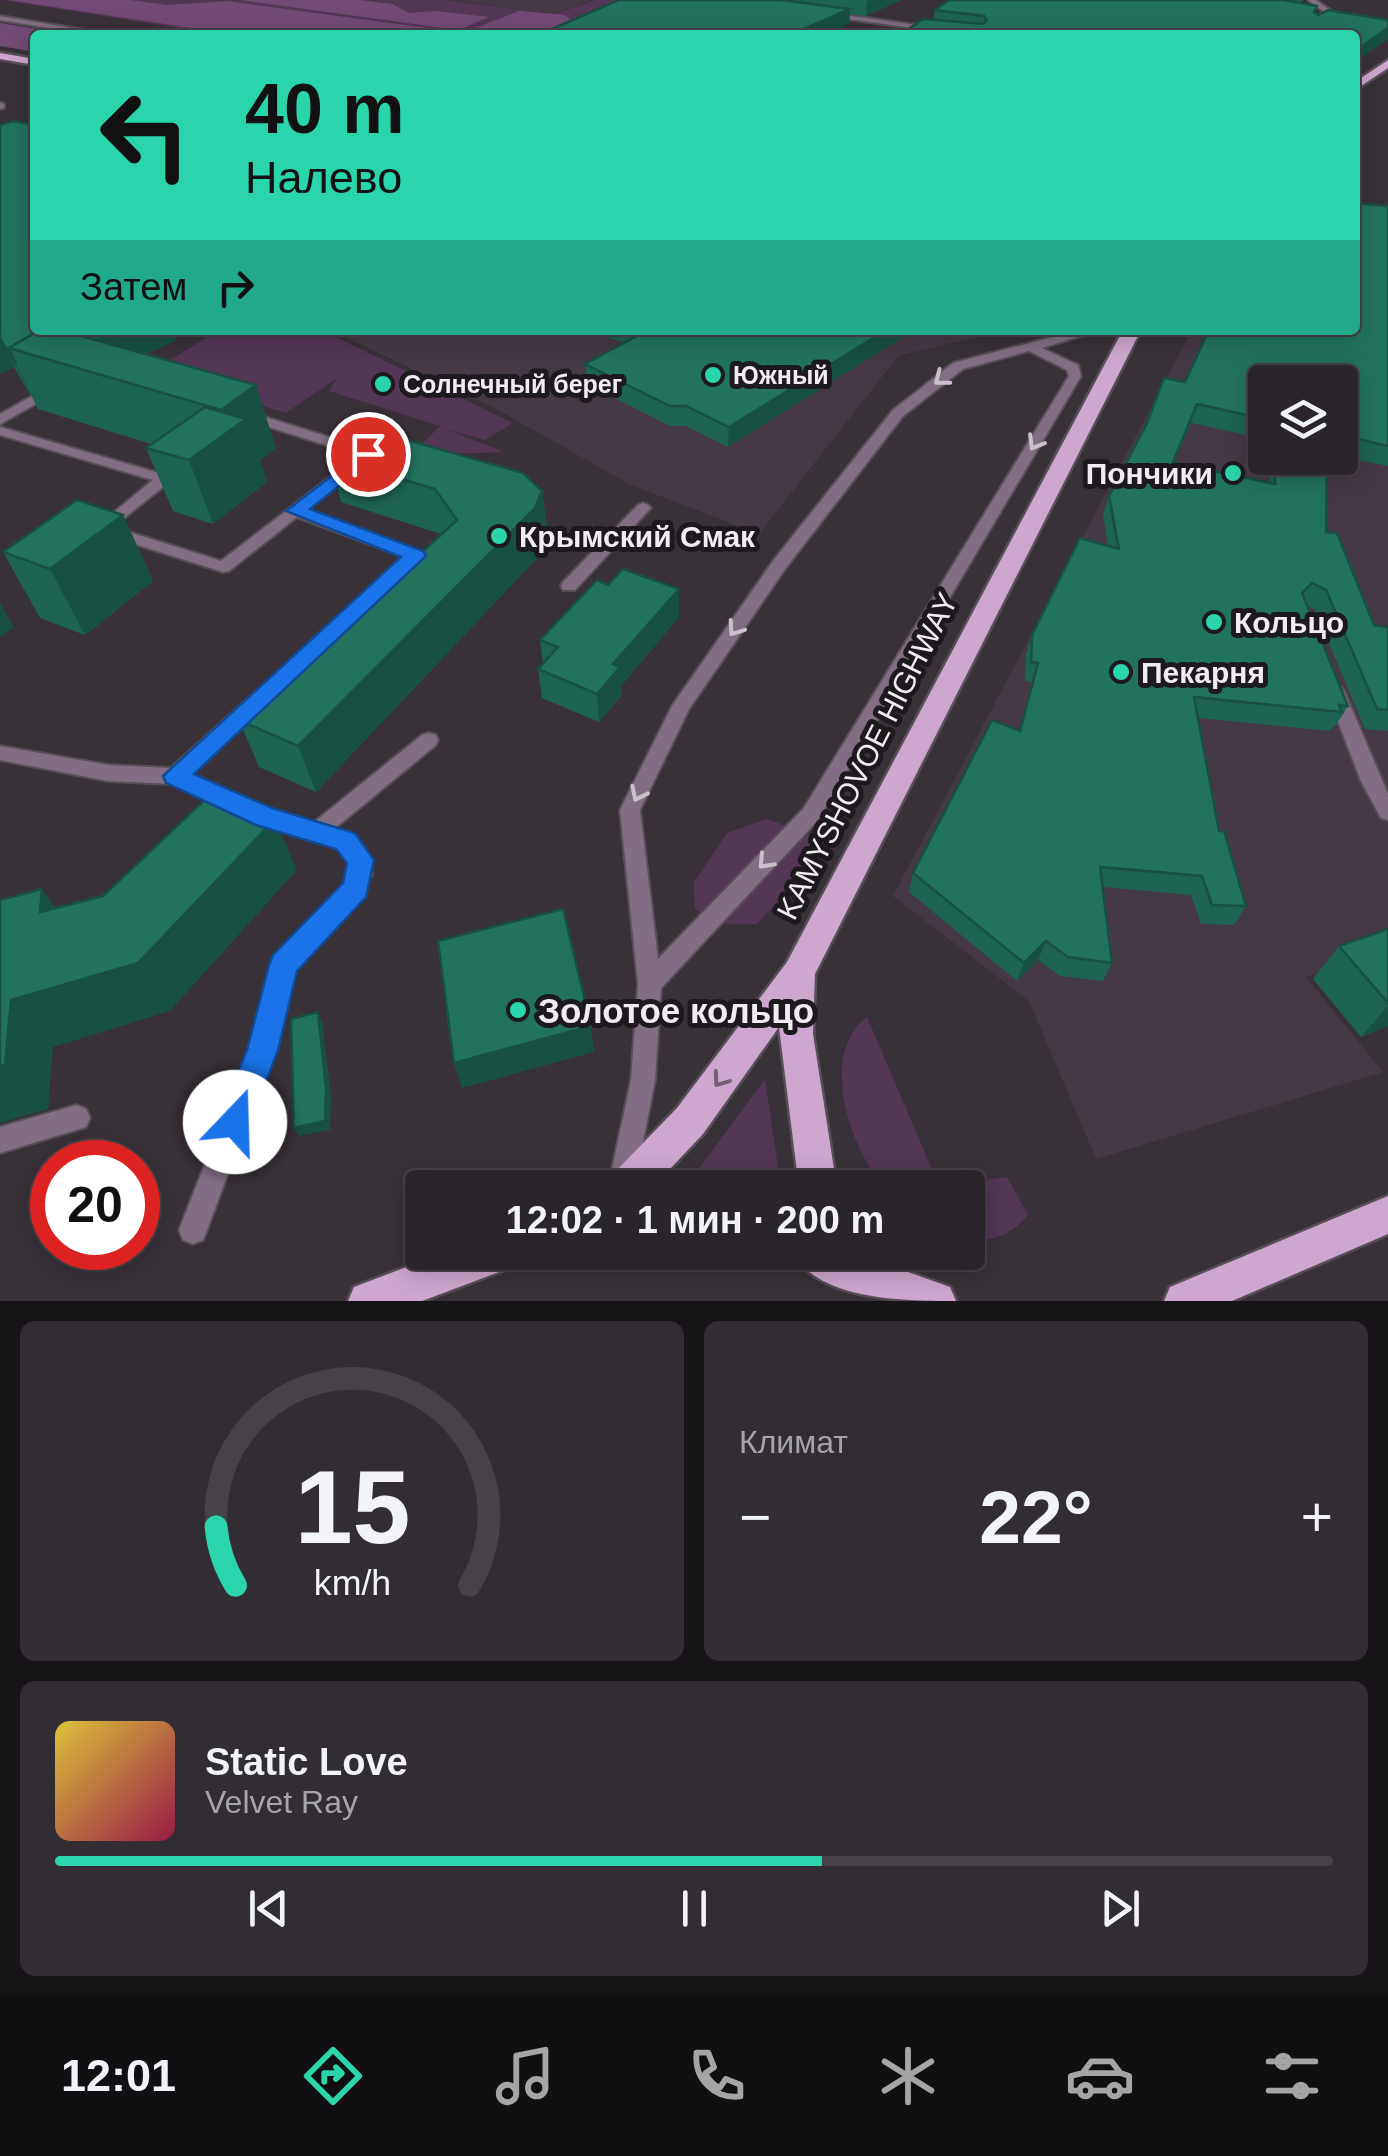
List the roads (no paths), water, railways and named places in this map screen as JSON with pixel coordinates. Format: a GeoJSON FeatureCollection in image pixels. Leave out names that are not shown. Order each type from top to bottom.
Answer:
{"type":"FeatureCollection","features":[{"type":"Feature","properties":{"kind":"main road"},"geometry":{"type":"LineString","coordinates":[[0,56],[30,61]]}},
{"type":"Feature","properties":{"kind":"main road"},"geometry":{"type":"LineString","coordinates":[[1360,83],[1388,63]]}},
{"type":"Feature","properties":{"kind":"main road","name":"KAMYSHOVOE HIGHWAY"},"geometry":{"type":"LineString","coordinates":[[641,1170],[690,1121],[799,973],[1129,335]]}},
{"type":"Feature","properties":{"kind":"main road"},"geometry":{"type":"LineString","coordinates":[[799,973],[796,1034],[815,1170]]}},
{"type":"Feature","properties":{"kind":"main road"},"geometry":{"type":"LineString","coordinates":[[1184,1301],[1388,1216]]}},
{"type":"Feature","properties":{"kind":"main road"},"geometry":{"type":"LineString","coordinates":[[368,1301],[452,1270]]}},
{"type":"Feature","properties":{"kind":"main road"},"geometry":{"type":"LineString","coordinates":[[842,1270],[872,1301]]}},
{"type":"Feature","properties":{"kind":"main road"},"geometry":{"type":"LineString","coordinates":[[859,1270],[936,1301]]}},
{"type":"Feature","properties":{"kind":"lane"},"geometry":{"type":"LineString","coordinates":[[1311,0],[1326,8],[1318,22],[1337,22]]}},
{"type":"Feature","properties":{"kind":"lane"},"geometry":{"type":"LineString","coordinates":[[821,14],[941,30]]}},
{"type":"Feature","properties":{"kind":"lane"},"geometry":{"type":"LineString","coordinates":[[0,18],[72,30]]}},
{"type":"Feature","properties":{"kind":"lane"},"geometry":{"type":"LineString","coordinates":[[856,18],[864,28],[872,30]]}},
{"type":"Feature","properties":{"kind":"lane"},"geometry":{"type":"LineString","coordinates":[[626,1170],[644,1080],[650,984],[630,810],[681,706],[779,566],[898,413],[958,366],[1076,335]]}},
{"type":"Feature","properties":{"kind":"lane"},"geometry":{"type":"LineString","coordinates":[[650,984],[811,814],[909,657],[1076,376],[1073,368],[1032,347]]}},
{"type":"Feature","properties":{"kind":"lane"},"geometry":{"type":"LineString","coordinates":[[0,420],[60,384]]}},
{"type":"Feature","properties":{"kind":"lane"},"geometry":{"type":"LineString","coordinates":[[0,431],[164,480],[102,529],[223,567],[368,454],[239,413]]}},
{"type":"Feature","properties":{"kind":"lane"},"geometry":{"type":"LineString","coordinates":[[570,586],[644,508]]}},
{"type":"Feature","properties":{"kind":"lane"},"geometry":{"type":"LineString","coordinates":[[175,776],[416,556],[296,511]]}},
{"type":"Feature","properties":{"kind":"lane"},"geometry":{"type":"LineString","coordinates":[[1331,679],[1371,782],[1388,812]]}},
{"type":"Feature","properties":{"kind":"lane"},"geometry":{"type":"LineString","coordinates":[[316,832],[429,740]]}},
{"type":"Feature","properties":{"kind":"lane"},"geometry":{"type":"LineString","coordinates":[[0,753],[108,773],[175,776],[223,807],[345,841],[356,849],[361,874],[345,901],[284,965],[262,1050],[193,1230]]}},
{"type":"Feature","properties":{"kind":"lane"},"geometry":{"type":"LineString","coordinates":[[0,1140],[77,1118]]}},
{"type":"Feature","properties":{"kind":"place","name":"Южный"},"geometry":{"type":"Point","coordinates":[713,375]}},
{"type":"Feature","properties":{"kind":"place","name":"Солнечный берег"},"geometry":{"type":"Point","coordinates":[383,384]}},
{"type":"Feature","properties":{"kind":"place","name":"Пончики"},"geometry":{"type":"Point","coordinates":[1233,473]}},
{"type":"Feature","properties":{"kind":"place","name":"Крымский Смак"},"geometry":{"type":"Point","coordinates":[499,536]}},
{"type":"Feature","properties":{"kind":"place","name":"Кольцо"},"geometry":{"type":"Point","coordinates":[1214,622]}},
{"type":"Feature","properties":{"kind":"place","name":"Пекарня"},"geometry":{"type":"Point","coordinates":[1121,672]}},
{"type":"Feature","properties":{"kind":"place","name":"Золотое кольцо"},"geometry":{"type":"Point","coordinates":[518,1010]}}]}
